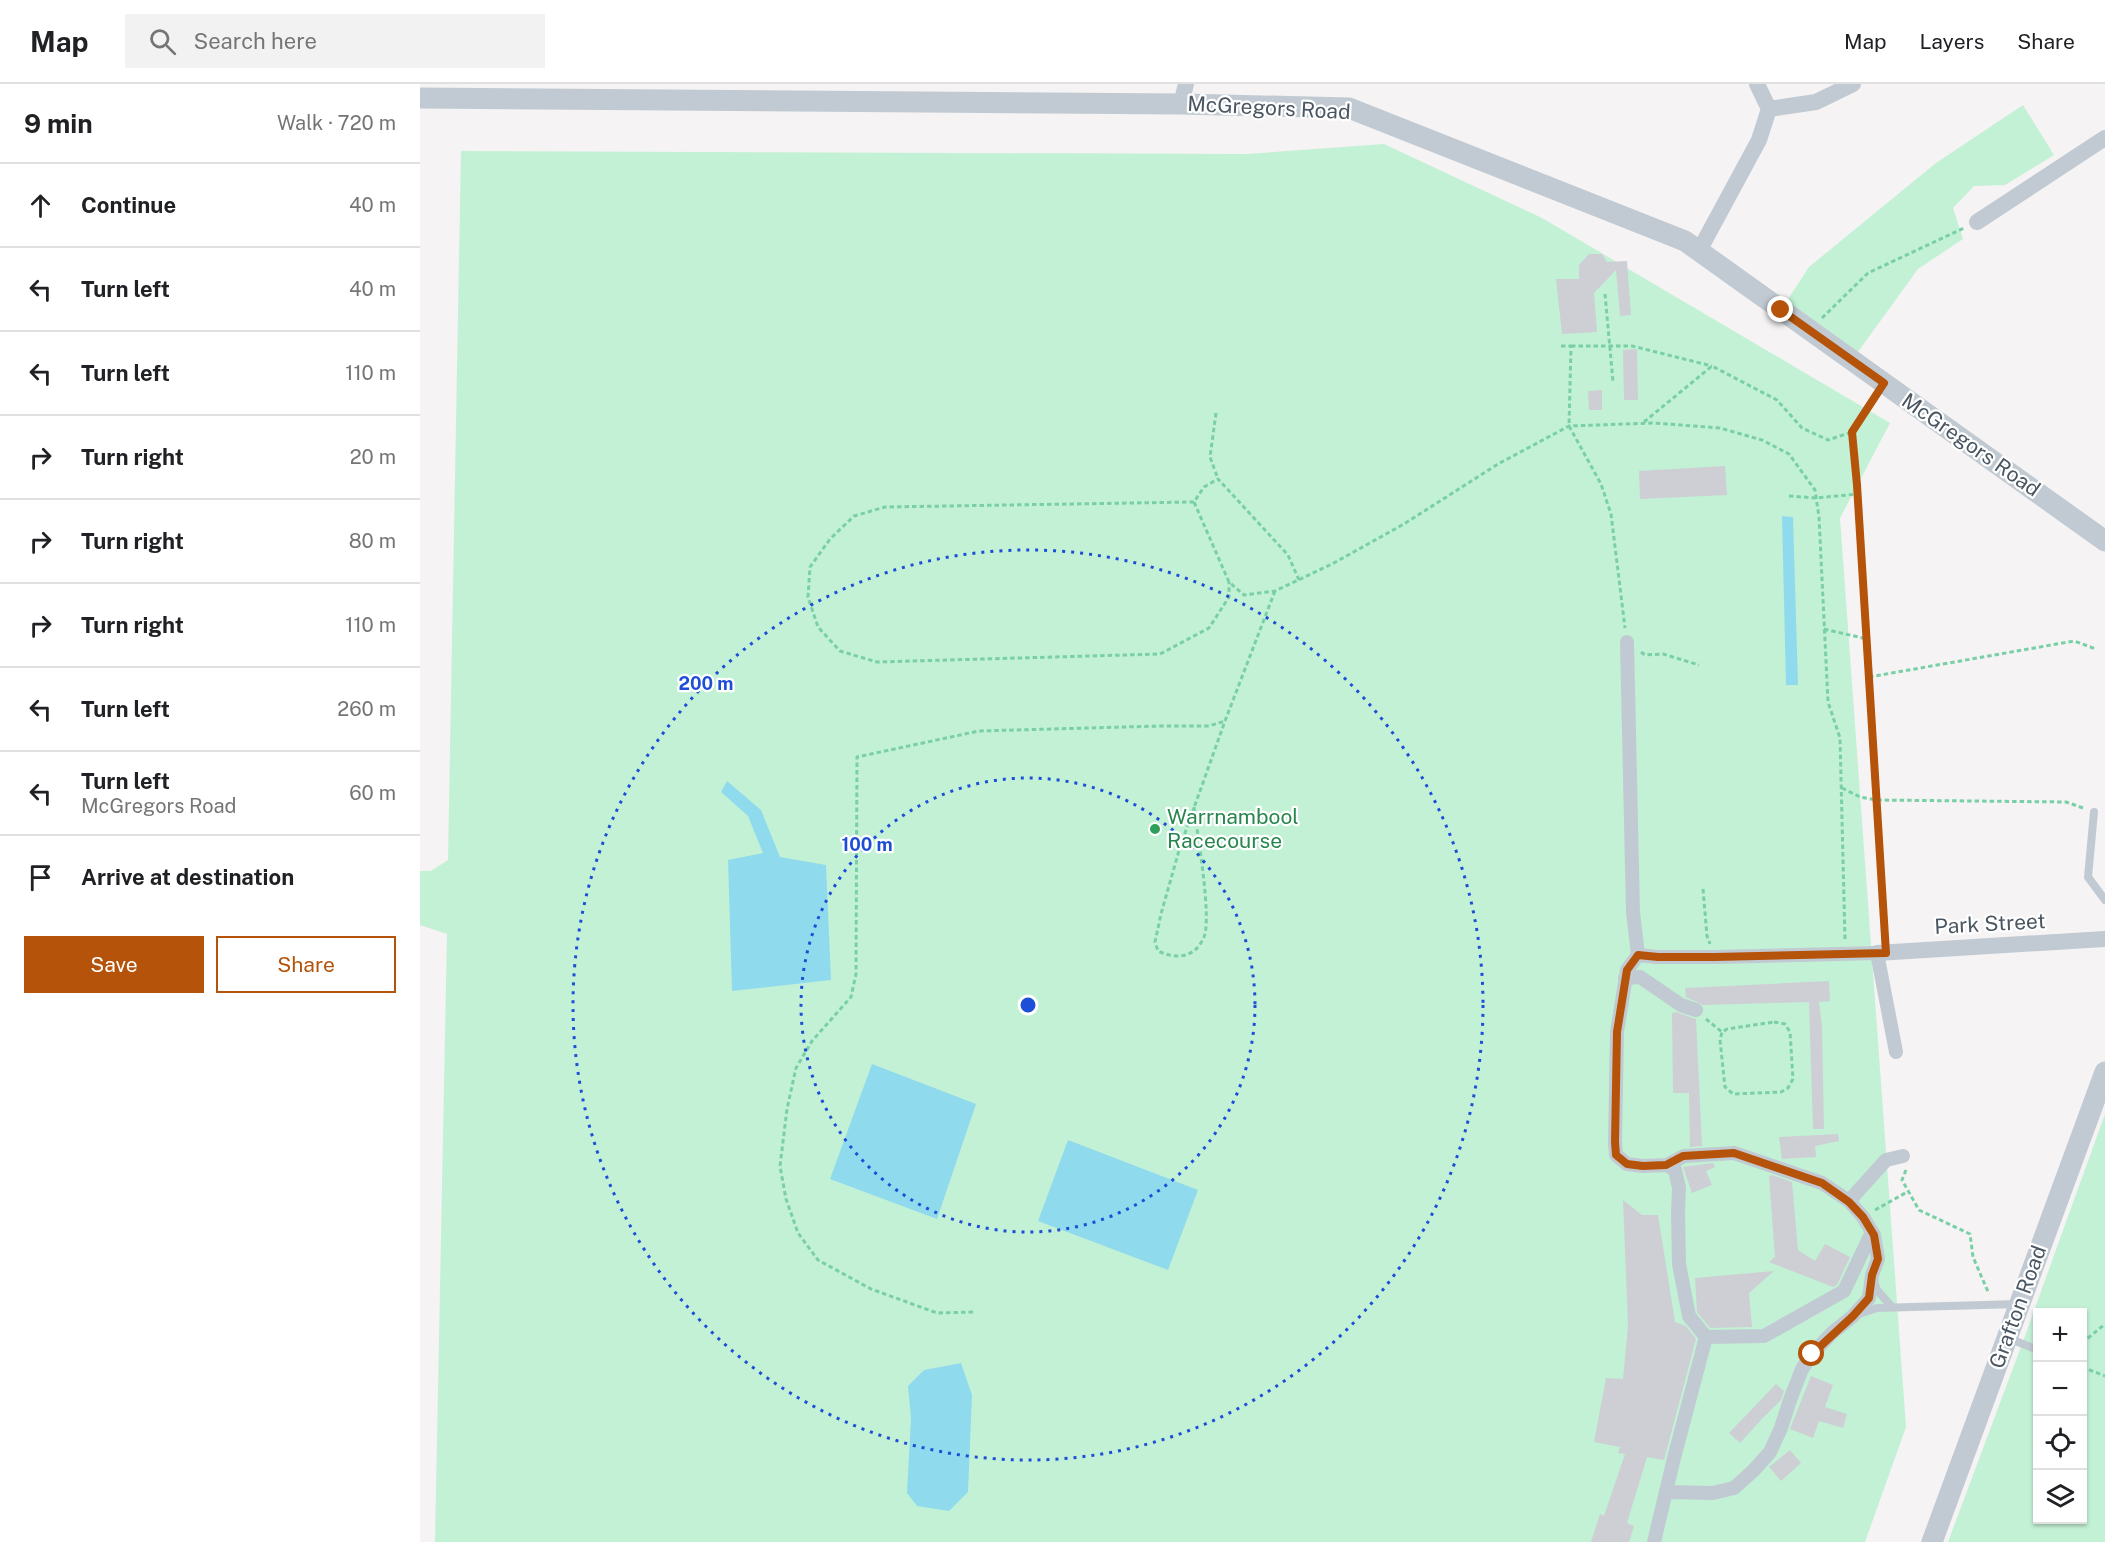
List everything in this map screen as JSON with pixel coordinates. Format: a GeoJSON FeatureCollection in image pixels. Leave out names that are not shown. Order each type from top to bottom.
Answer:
{"type":"FeatureCollection","features":[{"type":"Feature","properties":{"kind":"street"},"geometry":{"type":"LineString","coordinates":[[1699,251],[1759,140],[1769,109],[1757,84]]}},
{"type":"Feature","properties":{"kind":"street"},"geometry":{"type":"LineString","coordinates":[[1769,109],[1816,102],[1853,84]]}},
{"type":"Feature","properties":{"kind":"street","name":"McGregors Road"},"geometry":{"type":"LineString","coordinates":[[420,98],[538,91],[1184,94],[1349,108],[1685,241],[2105,540]]}},
{"type":"Feature","properties":{"kind":"street"},"geometry":{"type":"LineString","coordinates":[[1977,222],[2105,138]]}},
{"type":"Feature","properties":{"kind":"street"},"geometry":{"type":"LineString","coordinates":[[1627,642],[1633,912],[1638,955],[1627,970],[1617,1032],[1616,1155],[1627,1164],[1643,1166],[1666,1165],[1683,1156],[1734,1153],[1822,1183],[1849,1202],[1863,1217],[1872,1232],[1878,1259],[1872,1275],[1869,1298],[1812,1354],[1802,1369],[1770,1452],[1754,1470],[1734,1488],[1713,1494],[1666,1492]]}},
{"type":"Feature","properties":{"kind":"street","name":"Park Street"},"geometry":{"type":"LineString","coordinates":[[1881,953],[2105,939]]}},
{"type":"Feature","properties":{"kind":"street"},"geometry":{"type":"LineString","coordinates":[[1638,955],[1715,957],[1881,953],[1896,1052]]}},
{"type":"Feature","properties":{"kind":"street"},"geometry":{"type":"LineString","coordinates":[[1625,978],[1640,977],[1681,1005],[1696,1010]]}},
{"type":"Feature","properties":{"kind":"street","name":"Grafton Road"},"geometry":{"type":"LineString","coordinates":[[1932,1542],[2105,1072]]}},
{"type":"Feature","properties":{"kind":"street"},"geometry":{"type":"LineString","coordinates":[[1849,1202],[1886,1160],[1904,1156]]}},
{"type":"Feature","properties":{"kind":"street"},"geometry":{"type":"LineString","coordinates":[[1666,1165],[1675,1170],[1680,1188],[1679,1264],[1689,1316],[1706,1337]]}},
{"type":"Feature","properties":{"kind":"street"},"geometry":{"type":"LineString","coordinates":[[1706,1337],[1764,1336],[1844,1291],[1872,1232]]}},
{"type":"Feature","properties":{"kind":"street"},"geometry":{"type":"LineString","coordinates":[[1654,1542],[1706,1337]]}},
{"type":"Feature","properties":{"kind":"lane"},"geometry":{"type":"LineString","coordinates":[[2094,812],[2088,877],[2105,900]]}},
{"type":"Feature","properties":{"kind":"lane"},"geometry":{"type":"LineString","coordinates":[[1872,1275],[1877,1290],[1892,1307]]}},
{"type":"Feature","properties":{"kind":"lane"},"geometry":{"type":"LineString","coordinates":[[1853,1316],[1877,1308],[2020,1304]]}},
{"type":"Feature","properties":{"kind":"lane"},"geometry":{"type":"LineString","coordinates":[[2007,1337],[2033,1348]]}},
{"type":"Feature","properties":{"kind":"path"},"geometry":{"type":"LineString","coordinates":[[1810,330],[1868,273],[1977,222]]}},
{"type":"Feature","properties":{"kind":"path"},"geometry":{"type":"LineString","coordinates":[[1605,294],[1613,382]]}},
{"type":"Feature","properties":{"kind":"path"},"geometry":{"type":"LineString","coordinates":[[1561,346],[1632,346],[1712,366],[1777,400],[1802,428],[1828,440],[1852,432],[1884,383]]}},
{"type":"Feature","properties":{"kind":"path"},"geometry":{"type":"LineString","coordinates":[[1571,346],[1569,426],[1601,484],[1611,514],[1627,642],[1646,655],[1663,654],[1699,665]]}},
{"type":"Feature","properties":{"kind":"path"},"geometry":{"type":"LineString","coordinates":[[1643,423],[1712,366]]}},
{"type":"Feature","properties":{"kind":"path"},"geometry":{"type":"LineString","coordinates":[[1216,413],[1210,457],[1218,479],[1288,555],[1299,580]]}},
{"type":"Feature","properties":{"kind":"path"},"geometry":{"type":"LineString","coordinates":[[1229,582],[1244,595],[1275,591],[1299,580],[1404,524],[1498,464],[1569,426],[1643,423],[1719,428],[1762,440],[1789,454],[1815,490],[1819,517],[1828,702],[1840,738],[1845,954]]}},
{"type":"Feature","properties":{"kind":"path"},"geometry":{"type":"LineString","coordinates":[[1852,432],[1877,800],[1881,953]]}},
{"type":"Feature","properties":{"kind":"path"},"geometry":{"type":"LineString","coordinates":[[1194,502],[1204,488],[1218,479]]}},
{"type":"Feature","properties":{"kind":"path"},"geometry":{"type":"LineString","coordinates":[[1789,496],[1816,498],[1858,494]]}},
{"type":"Feature","properties":{"kind":"path"},"geometry":{"type":"LineString","coordinates":[[1194,502],[1229,582],[1229,597],[1209,628],[1160,654],[877,662],[840,651],[818,627],[808,597],[810,567],[830,539],[854,516],[885,507],[1194,502]]}},
{"type":"Feature","properties":{"kind":"path"},"geometry":{"type":"LineString","coordinates":[[1194,807],[1207,916],[1204,936],[1194,951],[1183,957],[1168,956],[1158,951],[1155,942],[1167,892],[1194,807],[1275,591]]}},
{"type":"Feature","properties":{"kind":"path"},"geometry":{"type":"LineString","coordinates":[[1824,629],[1867,639]]}},
{"type":"Feature","properties":{"kind":"path"},"geometry":{"type":"LineString","coordinates":[[1869,677],[2074,641],[2096,650]]}},
{"type":"Feature","properties":{"kind":"path"},"geometry":{"type":"LineString","coordinates":[[973,1312],[937,1313],[871,1289],[818,1260],[798,1233],[786,1199],[780,1166],[787,1109],[796,1068],[812,1041],[851,997],[856,974],[857,757],[979,730],[1209,726],[1225,721]]}},
{"type":"Feature","properties":{"kind":"path"},"geometry":{"type":"LineString","coordinates":[[1842,788],[1860,797],[1877,800],[2066,802],[2094,812]]}},
{"type":"Feature","properties":{"kind":"path"},"geometry":{"type":"LineString","coordinates":[[1703,889],[1707,936],[1715,957]]}},
{"type":"Feature","properties":{"kind":"path"},"geometry":{"type":"LineString","coordinates":[[1696,1010],[1722,1032]]}},
{"type":"Feature","properties":{"kind":"path"},"geometry":{"type":"LineString","coordinates":[[1773,1022],[1785,1024],[1790,1032],[1793,1078],[1788,1088],[1781,1092],[1733,1094],[1728,1092],[1725,1087],[1720,1040],[1722,1032],[1727,1029],[1773,1022]]}},
{"type":"Feature","properties":{"kind":"path"},"geometry":{"type":"LineString","coordinates":[[1904,1156],[1908,1163],[1902,1180],[1919,1210],[1970,1234],[1973,1257],[1993,1304]]}},
{"type":"Feature","properties":{"kind":"path"},"geometry":{"type":"LineString","coordinates":[[1863,1217],[1909,1191]]}},
{"type":"Feature","properties":{"kind":"path"},"geometry":{"type":"LineString","coordinates":[[2087,1339],[2105,1324]]}},
{"type":"Feature","properties":{"kind":"path"},"geometry":{"type":"LineString","coordinates":[[2087,1369],[2105,1376]]}},
{"type":"Feature","properties":{"kind":"green space"},"geometry":{"type":"Polygon","coordinates":[[[2023,105],[2054,155],[2005,185],[1974,186],[1953,208],[1963,239],[1918,269],[1852,360],[1781,310],[1809,267],[1936,163],[2023,105]]]}},
{"type":"Feature","properties":{"kind":"green space","name":"Warrnambool Racecourse"},"geometry":{"type":"Polygon","coordinates":[[[1384,144],[1542,218],[1890,423],[1840,518],[1906,1427],[1865,1542],[435,1542],[447,934],[420,925],[420,871],[431,871],[448,860],[461,151],[1247,154],[1384,144]]]}},
{"type":"Feature","properties":{"kind":"green space"},"geometry":{"type":"Polygon","coordinates":[[[2105,1114],[2105,1542],[1948,1542],[2033,1314],[2033,1524],[2087,1524],[2087,1308],[2035,1308],[2105,1114]]]}},
{"type":"Feature","properties":{"kind":"water"},"geometry":{"type":"Polygon","coordinates":[[[1782,516],[1793,517],[1798,685],[1786,685],[1782,516]]]}},
{"type":"Feature","properties":{"kind":"water"},"geometry":{"type":"Polygon","coordinates":[[[727,781],[761,810],[780,857],[826,865],[831,980],[732,991],[728,860],[763,853],[748,816],[721,792],[727,781]]]}},
{"type":"Feature","properties":{"kind":"water"},"geometry":{"type":"Polygon","coordinates":[[[872,1064],[976,1104],[937,1219],[830,1179],[872,1064]]]}},
{"type":"Feature","properties":{"kind":"water"},"geometry":{"type":"Polygon","coordinates":[[[1068,1140],[1198,1190],[1168,1270],[1038,1221],[1068,1140]]]}},
{"type":"Feature","properties":{"kind":"water"},"geometry":{"type":"Polygon","coordinates":[[[961,1363],[972,1395],[968,1492],[949,1511],[917,1506],[907,1493],[911,1418],[908,1386],[924,1370],[961,1363]]]}},
{"type":"Feature","properties":{"kind":"building"},"geometry":{"type":"Polygon","coordinates":[[[1589,254],[1602,254],[1607,262],[1627,261],[1631,315],[1620,316],[1616,270],[1594,293],[1597,332],[1562,334],[1556,279],[1579,279],[1579,265],[1589,254]]]}},
{"type":"Feature","properties":{"kind":"building"},"geometry":{"type":"Polygon","coordinates":[[[1637,349],[1638,400],[1624,400],[1623,350],[1637,349]]]}},
{"type":"Feature","properties":{"kind":"building"},"geometry":{"type":"Polygon","coordinates":[[[1602,390],[1602,410],[1589,410],[1588,391],[1602,390]]]}},
{"type":"Feature","properties":{"kind":"building"},"geometry":{"type":"Polygon","coordinates":[[[1725,466],[1727,495],[1640,499],[1639,471],[1725,466]]]}},
{"type":"Feature","properties":{"kind":"building"},"geometry":{"type":"Polygon","coordinates":[[[1829,981],[1830,1001],[1819,1002],[1822,1026],[1824,1129],[1813,1129],[1809,1002],[1703,1005],[1686,997],[1685,988],[1829,981]]]}},
{"type":"Feature","properties":{"kind":"building"},"geometry":{"type":"Polygon","coordinates":[[[1676,1012],[1696,1019],[1702,1146],[1690,1147],[1689,1093],[1673,1093],[1672,1013],[1676,1012]]]}},
{"type":"Feature","properties":{"kind":"building"},"geometry":{"type":"Polygon","coordinates":[[[1838,1134],[1839,1141],[1815,1146],[1816,1157],[1782,1159],[1779,1137],[1838,1134]]]}},
{"type":"Feature","properties":{"kind":"building"},"geometry":{"type":"Polygon","coordinates":[[[1713,1163],[1715,1167],[1706,1171],[1712,1185],[1692,1193],[1683,1167],[1713,1163]]]}},
{"type":"Feature","properties":{"kind":"building"},"geometry":{"type":"Polygon","coordinates":[[[1769,1176],[1792,1182],[1798,1250],[1815,1261],[1825,1244],[1850,1257],[1837,1285],[1833,1287],[1769,1262],[1775,1257],[1769,1176]]]}},
{"type":"Feature","properties":{"kind":"building"},"geometry":{"type":"Polygon","coordinates":[[[1623,1200],[1642,1215],[1658,1215],[1675,1322],[1686,1326],[1696,1339],[1664,1460],[1647,1457],[1627,1523],[1634,1526],[1629,1542],[1591,1542],[1600,1514],[1604,1516],[1625,1454],[1618,1453],[1620,1447],[1594,1442],[1606,1378],[1623,1379],[1628,1326],[1623,1200]]]}},
{"type":"Feature","properties":{"kind":"building"},"geometry":{"type":"Polygon","coordinates":[[[1774,1271],[1749,1293],[1752,1327],[1710,1328],[1697,1312],[1695,1278],[1774,1271]]]}},
{"type":"Feature","properties":{"kind":"building"},"geometry":{"type":"Polygon","coordinates":[[[1811,1376],[1833,1385],[1825,1407],[1847,1414],[1843,1428],[1819,1421],[1813,1438],[1790,1429],[1811,1376]]]}},
{"type":"Feature","properties":{"kind":"building"},"geometry":{"type":"Polygon","coordinates":[[[1776,1384],[1784,1391],[1781,1400],[1761,1418],[1740,1443],[1729,1433],[1776,1384]]]}},
{"type":"Feature","properties":{"kind":"building"},"geometry":{"type":"Polygon","coordinates":[[[1790,1450],[1801,1463],[1781,1481],[1769,1467],[1790,1450]]]}},
{"type":"Feature","properties":{"kind":"place","name":"Warrnambool Racecourse"},"geometry":{"type":"Point","coordinates":[1155,829]}},
{"type":"Feature","properties":{"kind":"route"},"geometry":{"type":"LineString","coordinates":[[1781,310],[1884,383],[1852,432],[1886,953],[1715,957],[1638,955],[1627,970],[1617,1032],[1615,1142],[1616,1155],[1627,1164],[1643,1166],[1666,1165],[1683,1156],[1708,1153],[1734,1153],[1752,1158],[1822,1183],[1849,1202],[1863,1217],[1874,1235],[1878,1259],[1872,1275],[1869,1298],[1812,1354]]}}]}
